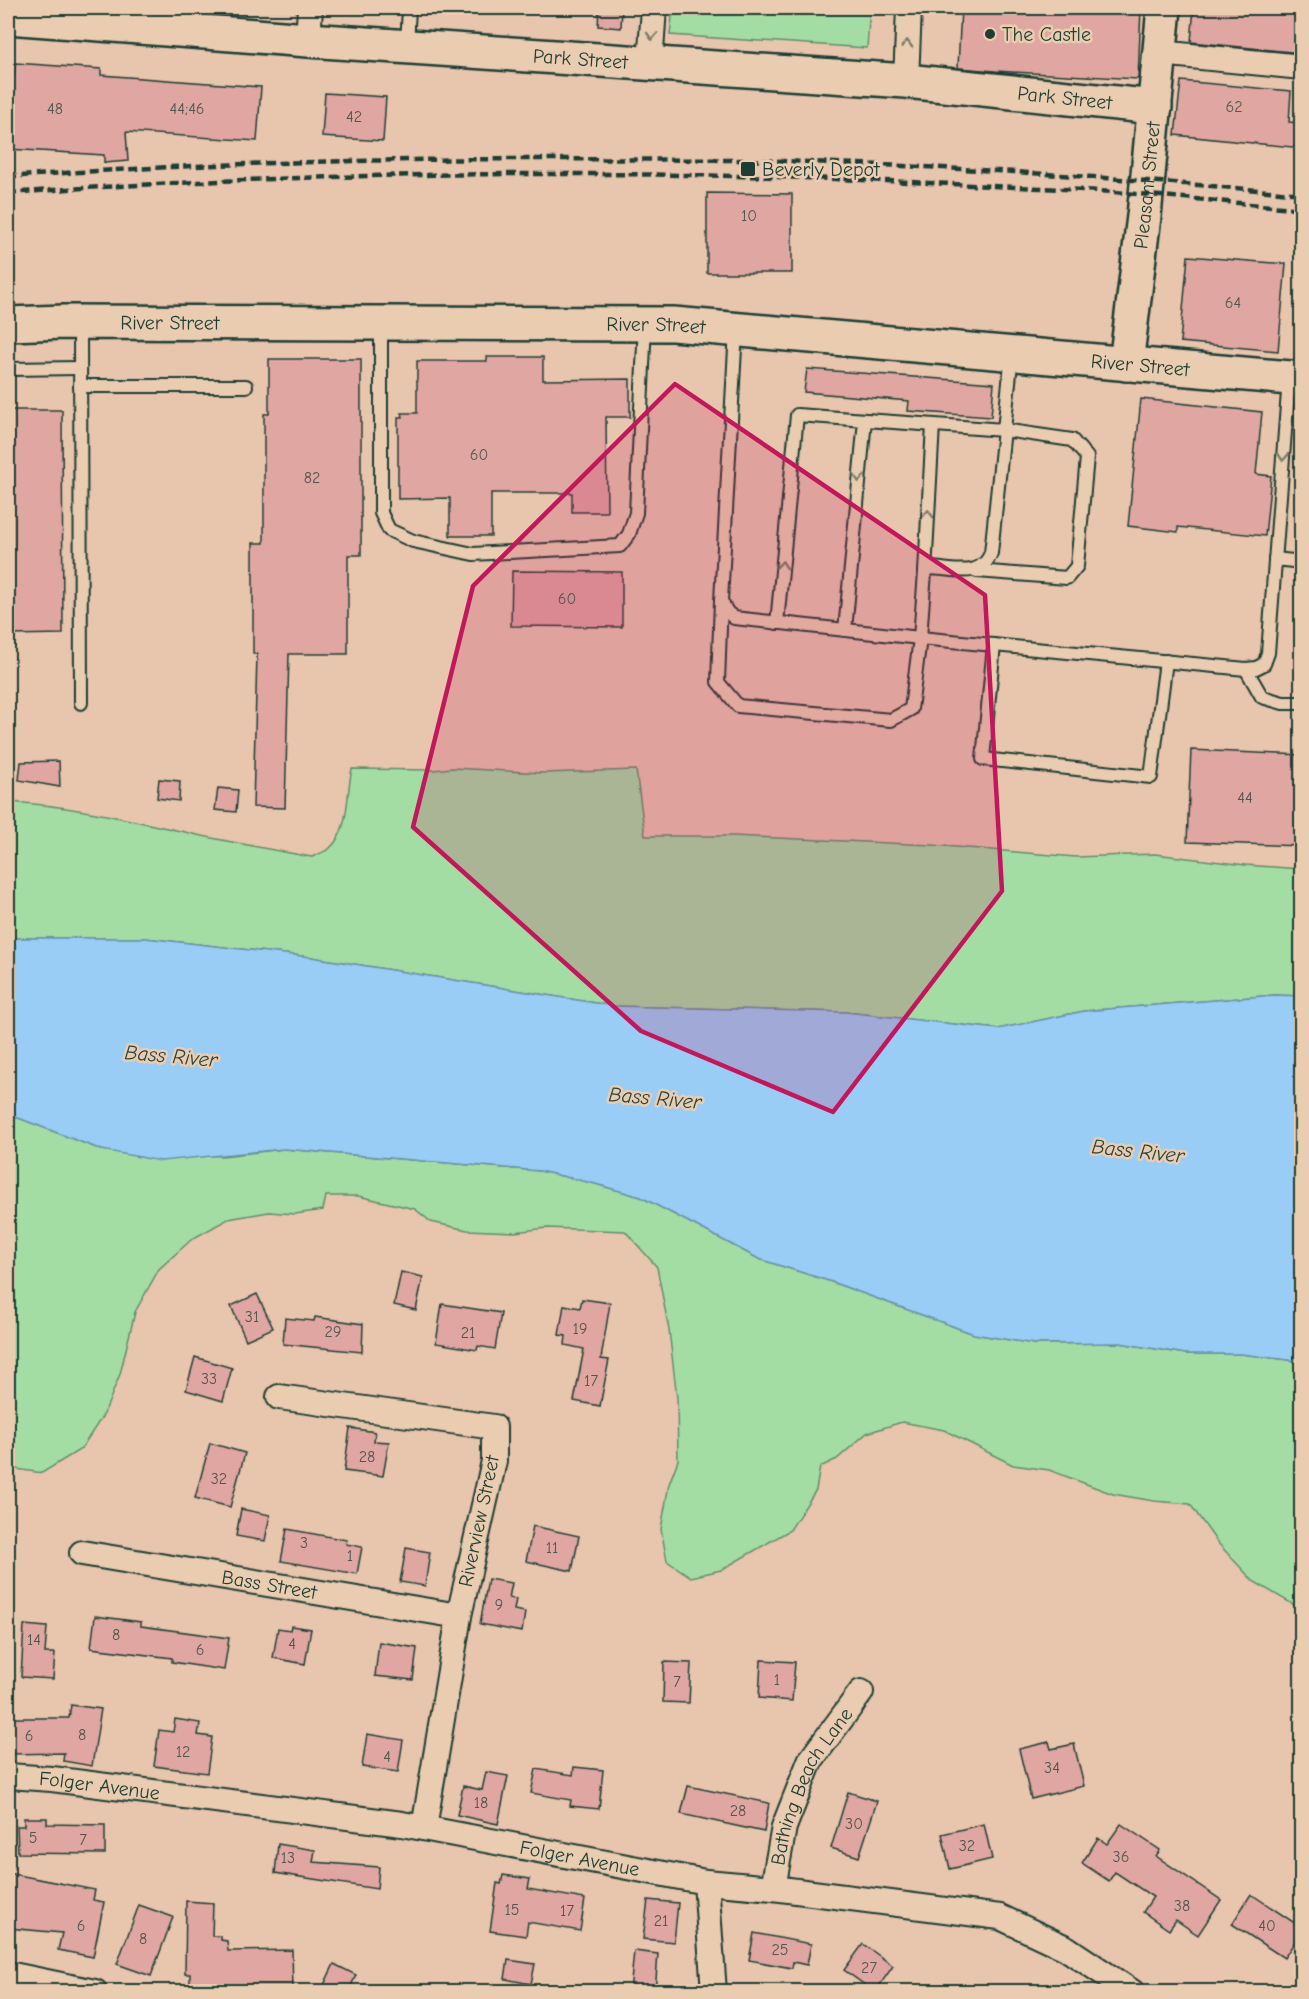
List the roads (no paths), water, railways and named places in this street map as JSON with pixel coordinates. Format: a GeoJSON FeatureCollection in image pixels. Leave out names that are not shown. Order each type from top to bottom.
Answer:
{"type":"FeatureCollection","features":[{"type":"Feature","properties":{"kind":"street"},"geometry":{"type":"LineString","coordinates":[[308,40],[310,8]]}},
{"type":"Feature","properties":{"kind":"street"},"geometry":{"type":"LineString","coordinates":[[650,63],[654,8]]}},
{"type":"Feature","properties":{"kind":"street"},"geometry":{"type":"LineString","coordinates":[[906,81],[909,8]]}},
{"type":"Feature","properties":{"kind":"street","name":"Pleasant Street"},"geometry":{"type":"LineString","coordinates":[[1126,364],[1164,8]]}},
{"type":"Feature","properties":{"kind":"street","name":"Park Street"},"geometry":{"type":"LineString","coordinates":[[8,17],[94,15],[197,19],[308,40],[906,81],[1155,106]]}},
{"type":"Feature","properties":{"kind":"street"},"geometry":{"type":"LineString","coordinates":[[1160,53],[1302,67]]}},
{"type":"Feature","properties":{"kind":"street","name":"River Street"},"geometry":{"type":"LineString","coordinates":[[8,324],[80,322],[645,323],[736,328],[1295,378]]}},
{"type":"Feature","properties":{"kind":"street","name":"Riverview Street"},"geometry":{"type":"LineString","coordinates":[[279,1397],[494,1427],[494,1461],[459,1616],[424,1828]]}},
{"type":"Feature","properties":{"kind":"street","name":"Bass Street"},"geometry":{"type":"LineString","coordinates":[[82,1553],[459,1616]]}},
{"type":"Feature","properties":{"kind":"street","name":"Bathing Beach Lane"},"geometry":{"type":"LineString","coordinates":[[773,1888],[783,1827],[810,1761],[861,1692]]}},
{"type":"Feature","properties":{"kind":"street","name":"Folger Avenue"},"geometry":{"type":"LineString","coordinates":[[8,1776],[52,1779],[424,1828],[705,1882],[773,1888],[1000,1917],[1066,1948],[1132,1992]]}},
{"type":"Feature","properties":{"kind":"street"},"geometry":{"type":"LineString","coordinates":[[705,1882],[714,1992]]}},
{"type":"Feature","properties":{"kind":"street"},"geometry":{"type":"LineString","coordinates":[[8,1974],[95,1992]]}},
{"type":"Feature","properties":{"kind":"lane"},"geometry":{"type":"LineString","coordinates":[[406,47],[409,8]]}},
{"type":"Feature","properties":{"kind":"lane"},"geometry":{"type":"LineString","coordinates":[[80,322],[81,703]]}},
{"type":"Feature","properties":{"kind":"lane"},"geometry":{"type":"LineString","coordinates":[[381,322],[381,513],[389,530],[413,542],[473,554],[620,546],[629,534],[636,513],[645,323]]}},
{"type":"Feature","properties":{"kind":"lane"},"geometry":{"type":"LineString","coordinates":[[736,328],[718,682],[738,706],[891,720],[911,709],[920,638],[933,425]]}},
{"type":"Feature","properties":{"kind":"lane"},"geometry":{"type":"LineString","coordinates":[[977,571],[987,564],[990,553],[1012,353]]}},
{"type":"Feature","properties":{"kind":"lane"},"geometry":{"type":"LineString","coordinates":[[8,369],[80,368]]}},
{"type":"Feature","properties":{"kind":"lane"},"geometry":{"type":"LineString","coordinates":[[721,601],[727,612],[734,618],[920,638],[1246,669],[1256,668],[1264,664],[1268,653],[1275,553],[1295,378]]}},
{"type":"Feature","properties":{"kind":"lane"},"geometry":{"type":"LineString","coordinates":[[80,386],[246,386]]}},
{"type":"Feature","properties":{"kind":"lane"},"geometry":{"type":"LineString","coordinates":[[777,623],[796,415],[1004,430],[1072,440],[1087,457],[1077,566],[1067,578],[930,568],[925,572]]}},
{"type":"Feature","properties":{"kind":"lane"},"geometry":{"type":"LineString","coordinates":[[845,630],[865,420]]}},
{"type":"Feature","properties":{"kind":"lane"},"geometry":{"type":"LineString","coordinates":[[1275,553],[1302,562]]}},
{"type":"Feature","properties":{"kind":"lane"},"geometry":{"type":"LineString","coordinates":[[994,645],[983,759],[1151,777],[1166,661]]}},
{"type":"Feature","properties":{"kind":"lane"},"geometry":{"type":"LineString","coordinates":[[1246,669],[1262,697],[1283,703],[1302,703]]}},
{"type":"Feature","properties":{"kind":"water","name":"Bass River"},"geometry":{"type":"Polygon","coordinates":[[[8,938],[145,938],[311,957],[614,1006],[846,1012],[998,1029],[1084,1011],[1275,995],[1301,996],[1301,1364],[1289,1360],[1241,1354],[1186,1354],[1120,1343],[1034,1344],[974,1334],[829,1281],[759,1259],[641,1197],[540,1171],[284,1149],[161,1161],[102,1150],[8,1114],[8,938]]]}},
{"type":"Feature","properties":{"kind":"railway"},"geometry":{"type":"LineString","coordinates":[[8,177],[146,168],[353,161],[726,160],[847,163],[977,170],[1302,194]]}},
{"type":"Feature","properties":{"kind":"railway"},"geometry":{"type":"LineString","coordinates":[[8,193],[361,176],[597,174],[833,179],[1072,189],[1302,209]]}},
{"type":"Feature","properties":{"kind":"place","name":"The Castle"},"geometry":{"type":"Point","coordinates":[990,34]}},
{"type":"Feature","properties":{"kind":"place","name":"Beverly Depot"},"geometry":{"type":"Point","coordinates":[748,169]}}]}
